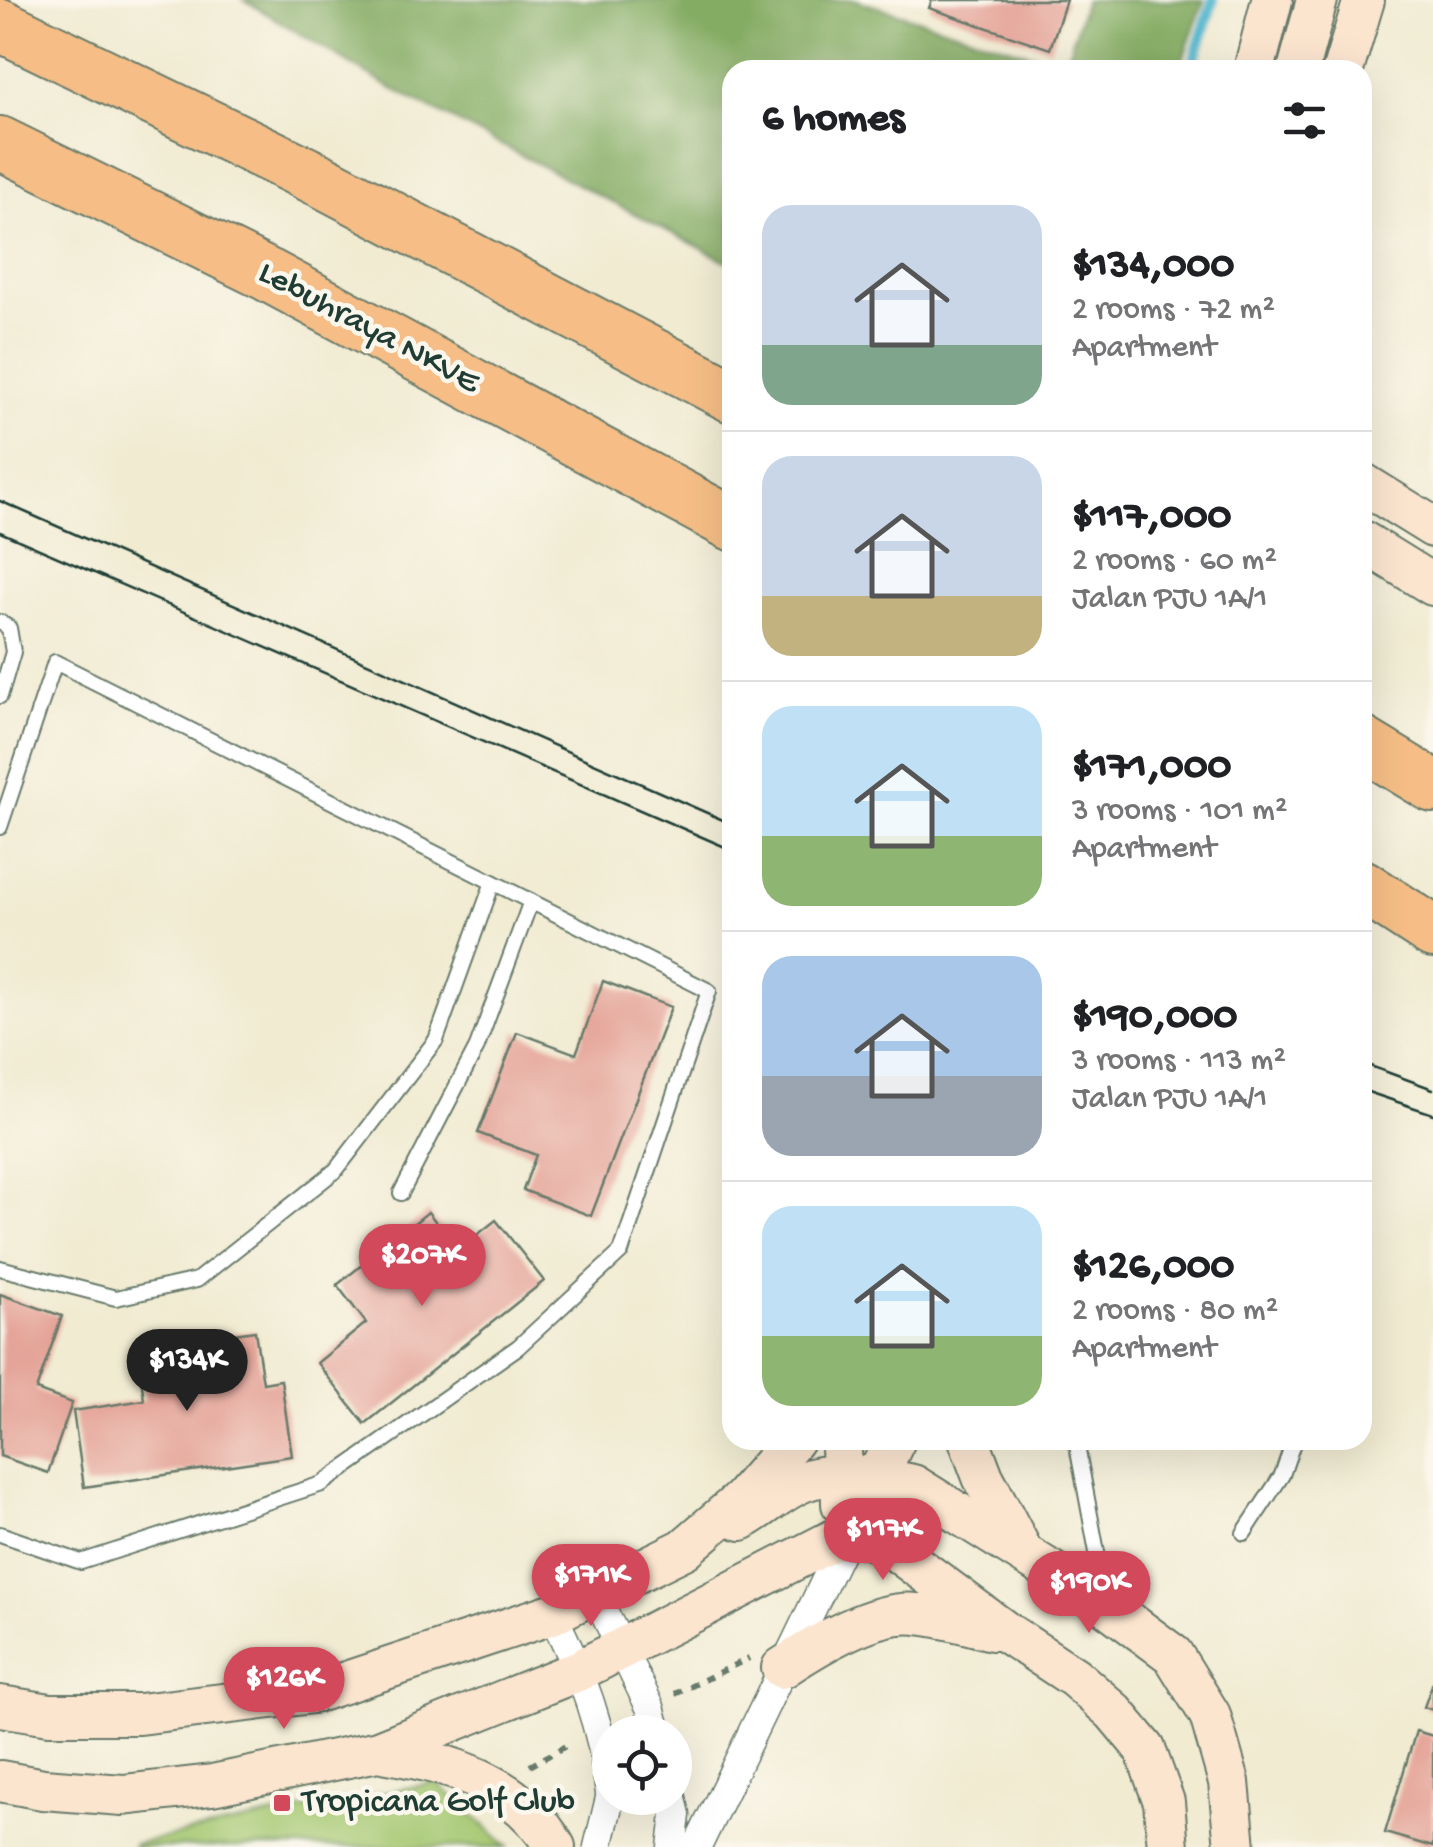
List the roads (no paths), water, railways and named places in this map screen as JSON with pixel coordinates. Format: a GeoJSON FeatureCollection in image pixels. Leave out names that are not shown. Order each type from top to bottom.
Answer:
{"type":"FeatureCollection","features":[{"type":"Feature","properties":{"kind":"highway"},"geometry":{"type":"LineString","coordinates":[[0,25],[322,180],[722,391]]}},
{"type":"Feature","properties":{"kind":"highway","name":"Lebuhraya NKVE"},"geometry":{"type":"LineString","coordinates":[[0,143],[268,275],[722,519]]}},
{"type":"Feature","properties":{"kind":"highway"},"geometry":{"type":"LineString","coordinates":[[1372,749],[1433,786]]}},
{"type":"Feature","properties":{"kind":"highway"},"geometry":{"type":"LineString","coordinates":[[1372,892],[1433,932]]}},
{"type":"Feature","properties":{"kind":"main road"},"geometry":{"type":"LineString","coordinates":[[1257,60],[1272,0]]}},
{"type":"Feature","properties":{"kind":"main road"},"geometry":{"type":"LineString","coordinates":[[1301,60],[1317,0]]}},
{"type":"Feature","properties":{"kind":"main road"},"geometry":{"type":"LineString","coordinates":[[1346,60],[1364,0]]}},
{"type":"Feature","properties":{"kind":"main road"},"geometry":{"type":"LineString","coordinates":[[1372,489],[1433,527]]}},
{"type":"Feature","properties":{"kind":"main road"},"geometry":{"type":"LineString","coordinates":[[1372,548],[1433,586]]}},
{"type":"Feature","properties":{"kind":"main road"},"geometry":{"type":"LineString","coordinates":[[684,1549],[741,1500],[784,1450]]}},
{"type":"Feature","properties":{"kind":"main road"},"geometry":{"type":"LineString","coordinates":[[0,1706],[50,1714],[139,1714],[312,1694],[552,1614],[756,1512],[799,1482],[852,1465],[878,1450]]}},
{"type":"Feature","properties":{"kind":"main road"},"geometry":{"type":"LineString","coordinates":[[974,1450],[983,1477],[1022,1551]]}},
{"type":"Feature","properties":{"kind":"main road"},"geometry":{"type":"LineString","coordinates":[[849,1532],[852,1465]]}},
{"type":"Feature","properties":{"kind":"main road"},"geometry":{"type":"LineString","coordinates":[[852,1465],[912,1485],[1107,1606],[1173,1654],[1210,1715],[1230,1782],[1235,1847]]}},
{"type":"Feature","properties":{"kind":"main road"},"geometry":{"type":"LineString","coordinates":[[0,1781],[44,1790],[123,1795],[212,1784],[378,1750],[580,1670],[849,1532],[888,1545],[1074,1677],[1114,1712],[1145,1749],[1164,1802],[1168,1847]]}},
{"type":"Feature","properties":{"kind":"main road"},"geometry":{"type":"LineString","coordinates":[[790,1650],[813,1648],[874,1620],[914,1613],[1007,1632]]}},
{"type":"Feature","properties":{"kind":"main road"},"geometry":{"type":"LineString","coordinates":[[378,1750],[426,1760],[496,1784],[541,1824],[555,1847]]}},
{"type":"Feature","properties":{"kind":"street"},"geometry":{"type":"LineString","coordinates":[[697,1847],[849,1532]]}},
{"type":"Feature","properties":{"kind":"street"},"geometry":{"type":"LineString","coordinates":[[594,1594],[652,1715]]}},
{"type":"Feature","properties":{"kind":"street"},"geometry":{"type":"LineString","coordinates":[[552,1614],[580,1670],[594,1715]]}},
{"type":"Feature","properties":{"kind":"street"},"geometry":{"type":"LineString","coordinates":[[598,1847],[606,1815]]}},
{"type":"Feature","properties":{"kind":"street"},"geometry":{"type":"LineString","coordinates":[[672,1847],[676,1815]]}},
{"type":"Feature","properties":{"kind":"lane"},"geometry":{"type":"LineString","coordinates":[[0,622],[9,628],[13,652],[0,696]]}},
{"type":"Feature","properties":{"kind":"lane"},"geometry":{"type":"LineString","coordinates":[[0,827],[54,662],[709,990],[621,1252],[518,1347],[322,1484],[80,1562],[0,1534]]}},
{"type":"Feature","properties":{"kind":"lane"},"geometry":{"type":"LineString","coordinates":[[0,1268],[116,1298],[196,1280],[336,1170],[436,1040],[493,882]]}},
{"type":"Feature","properties":{"kind":"lane"},"geometry":{"type":"LineString","coordinates":[[400,1193],[476,1047],[531,901]]}},
{"type":"Feature","properties":{"kind":"lane"},"geometry":{"type":"LineString","coordinates":[[1078,1450],[1107,1606]]}},
{"type":"Feature","properties":{"kind":"lane"},"geometry":{"type":"LineString","coordinates":[[1244,1533],[1282,1474],[1290,1450]]}},
{"type":"Feature","properties":{"kind":"waterway"},"geometry":{"type":"LineString","coordinates":[[1194,60],[1213,0]]}},
{"type":"Feature","properties":{"kind":"tram line"},"geometry":{"type":"LineString","coordinates":[[0,501],[722,820]]}},
{"type":"Feature","properties":{"kind":"tram line"},"geometry":{"type":"LineString","coordinates":[[0,532],[722,846]]}},
{"type":"Feature","properties":{"kind":"tram line"},"geometry":{"type":"LineString","coordinates":[[1372,1067],[1433,1089]]}},
{"type":"Feature","properties":{"kind":"tram line"},"geometry":{"type":"LineString","coordinates":[[1372,1093],[1433,1114]]}},
{"type":"Feature","properties":{"kind":"place","name":"Tropicana Golf Club"},"geometry":{"type":"Point","coordinates":[282,1803]}}]}
